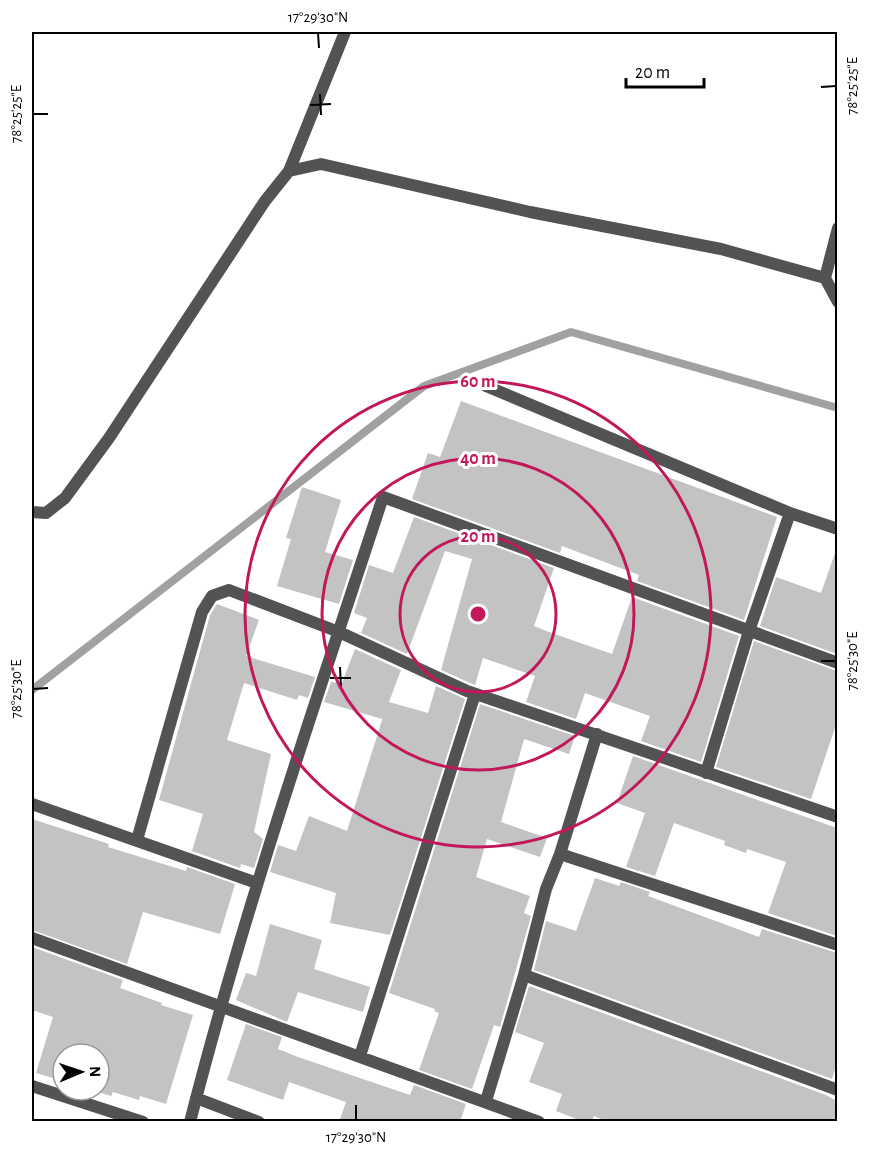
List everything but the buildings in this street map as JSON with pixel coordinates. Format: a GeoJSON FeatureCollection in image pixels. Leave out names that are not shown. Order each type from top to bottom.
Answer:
{"type":"FeatureCollection","features":[{"type":"Feature","properties":{"kind":"street"},"geometry":{"type":"LineString","coordinates":[[32,512],[46,513],[65,498],[109,438],[265,201],[289,171],[345,32]]}},
{"type":"Feature","properties":{"kind":"street"},"geometry":{"type":"LineString","coordinates":[[289,171],[321,164],[530,212],[721,249],[825,278]]}},
{"type":"Feature","properties":{"kind":"street"},"geometry":{"type":"LineString","coordinates":[[837,228],[825,278],[837,302]]}},
{"type":"Feature","properties":{"kind":"street"},"geometry":{"type":"LineString","coordinates":[[486,386],[790,513],[837,529]]}},
{"type":"Feature","properties":{"kind":"street"},"geometry":{"type":"LineString","coordinates":[[190,1122],[220,1005],[257,884],[383,497],[837,663]]}},
{"type":"Feature","properties":{"kind":"street"},"geometry":{"type":"LineString","coordinates":[[706,773],[748,631],[790,513]]}},
{"type":"Feature","properties":{"kind":"street"},"geometry":{"type":"LineString","coordinates":[[137,840],[202,612],[212,596],[230,590],[339,632],[475,694],[837,817]]}},
{"type":"Feature","properties":{"kind":"street"},"geometry":{"type":"LineString","coordinates":[[360,1056],[475,694]]}},
{"type":"Feature","properties":{"kind":"street"},"geometry":{"type":"LineString","coordinates":[[486,1101],[524,975],[546,889],[560,854],[597,734]]}},
{"type":"Feature","properties":{"kind":"street"},"geometry":{"type":"LineString","coordinates":[[32,804],[257,884]]}},
{"type":"Feature","properties":{"kind":"street"},"geometry":{"type":"LineString","coordinates":[[560,854],[837,945]]}},
{"type":"Feature","properties":{"kind":"street"},"geometry":{"type":"LineString","coordinates":[[32,938],[539,1122]]}},
{"type":"Feature","properties":{"kind":"street"},"geometry":{"type":"LineString","coordinates":[[524,975],[837,1090]]}},
{"type":"Feature","properties":{"kind":"street"},"geometry":{"type":"LineString","coordinates":[[32,1086],[143,1122]]}},
{"type":"Feature","properties":{"kind":"street"},"geometry":{"type":"LineString","coordinates":[[196,1098],[259,1122]]}},
{"type":"Feature","properties":{"kind":"waterway"},"geometry":{"type":"LineString","coordinates":[[32,690],[424,386],[571,332],[838,408]]}}]}
